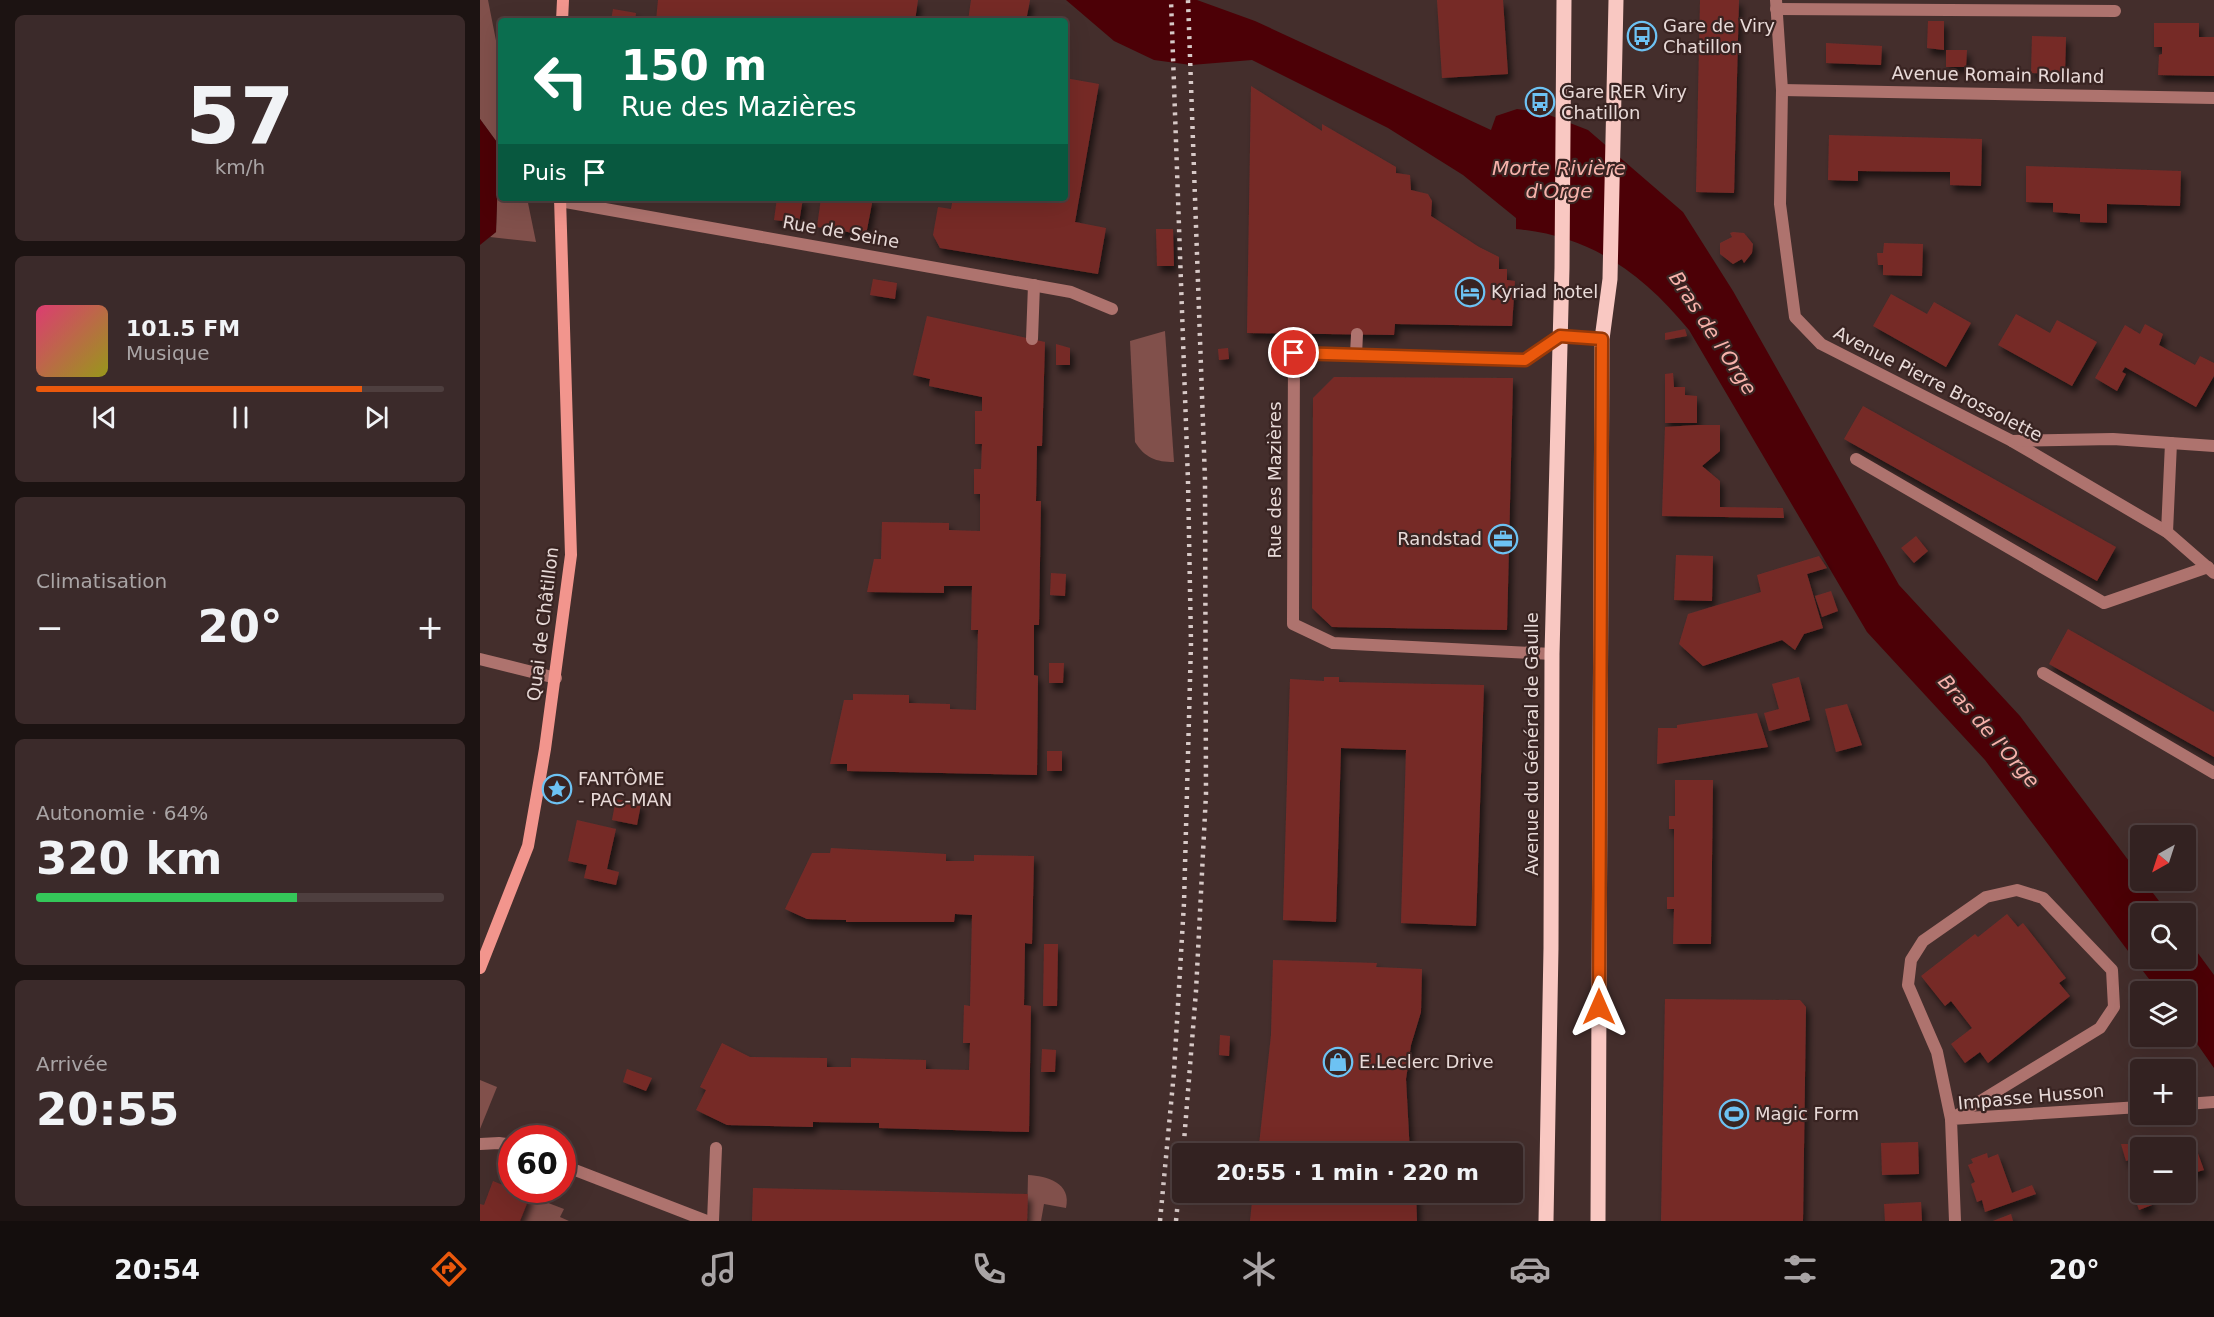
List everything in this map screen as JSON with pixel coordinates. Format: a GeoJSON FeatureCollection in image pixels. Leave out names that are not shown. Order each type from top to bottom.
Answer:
{"type":"FeatureCollection","features":[{"type":"Feature","properties":{"kind":"main road"},"geometry":{"type":"LineString","coordinates":[[562,18],[563,0]]}},
{"type":"Feature","properties":{"kind":"main road","name":"Avenue du Général de Gaulle"},"geometry":{"type":"LineString","coordinates":[[1546,1221],[1551,948],[1552,654],[1562,268],[1564,0]]}},
{"type":"Feature","properties":{"kind":"main road"},"geometry":{"type":"LineString","coordinates":[[1598,1221],[1602,339],[1610,279],[1616,0]]}},
{"type":"Feature","properties":{"kind":"main road","name":"Quai de Châtillon"},"geometry":{"type":"LineString","coordinates":[[480,968],[528,846],[556,678],[571,555],[560,201]]}},
{"type":"Feature","properties":{"kind":"street"},"geometry":{"type":"LineString","coordinates":[[1776,5],[2115,11]]}},
{"type":"Feature","properties":{"kind":"street","name":"Avenue Pierre Brossolette"},"geometry":{"type":"LineString","coordinates":[[1776,5],[1782,90],[1780,204],[1795,317],[1821,344],[2012,441],[2167,532],[2211,570]]}},
{"type":"Feature","properties":{"kind":"street","name":"Avenue Romain Rolland"},"geometry":{"type":"LineString","coordinates":[[1782,90],[2214,98]]}},
{"type":"Feature","properties":{"kind":"street","name":"Rue de Seine"},"geometry":{"type":"LineString","coordinates":[[566,201],[1071,292],[1112,309]]}},
{"type":"Feature","properties":{"kind":"street"},"geometry":{"type":"LineString","coordinates":[[1032,339],[1034,285]]}},
{"type":"Feature","properties":{"kind":"street"},"geometry":{"type":"LineString","coordinates":[[1356,355],[1358,334]]}},
{"type":"Feature","properties":{"kind":"street"},"geometry":{"type":"LineString","coordinates":[[1560,336],[1602,339]]}},
{"type":"Feature","properties":{"kind":"street","name":"Rue des Mazières"},"geometry":{"type":"LineString","coordinates":[[1552,654],[1332,644],[1293,624],[1294,353],[1525,360],[1560,336]]}},
{"type":"Feature","properties":{"kind":"street"},"geometry":{"type":"LineString","coordinates":[[2012,441],[2113,439],[2214,446]]}},
{"type":"Feature","properties":{"kind":"street"},"geometry":{"type":"LineString","coordinates":[[2167,532],[2171,443]]}},
{"type":"Feature","properties":{"kind":"street"},"geometry":{"type":"LineString","coordinates":[[1856,459],[2104,603],[2211,570]]}},
{"type":"Feature","properties":{"kind":"street"},"geometry":{"type":"LineString","coordinates":[[480,659],[556,678]]}},
{"type":"Feature","properties":{"kind":"street"},"geometry":{"type":"LineString","coordinates":[[2043,673],[2214,773]]}},
{"type":"Feature","properties":{"kind":"street"},"geometry":{"type":"LineString","coordinates":[[2017,890],[2043,898],[2112,970],[2114,1007],[2100,1028],[1951,1119],[1937,1052],[1908,985],[1911,960],[1923,941],[1986,897],[2017,890]]}},
{"type":"Feature","properties":{"kind":"street"},"geometry":{"type":"LineString","coordinates":[[2196,1103],[2214,1102]]}},
{"type":"Feature","properties":{"kind":"street","name":"Impasse Husson"},"geometry":{"type":"LineString","coordinates":[[1954,1221],[1951,1119],[2130,1108]]}},
{"type":"Feature","properties":{"kind":"street"},"geometry":{"type":"LineString","coordinates":[[480,1144],[498,1143]]}},
{"type":"Feature","properties":{"kind":"street"},"geometry":{"type":"LineString","coordinates":[[713,1221],[716,1148]]}},
{"type":"Feature","properties":{"kind":"street"},"geometry":{"type":"LineString","coordinates":[[576,1170],[707,1221]]}},
{"type":"Feature","properties":{"kind":"shaded area"},"geometry":{"type":"Polygon","coordinates":[[[480,0],[488,0],[498,51],[498,144],[480,119],[480,0]]]}},
{"type":"Feature","properties":{"kind":"shaded area"},"geometry":{"type":"Polygon","coordinates":[[[498,174],[498,201],[528,201],[536,242],[490,237],[496,232],[498,174]]]}},
{"type":"Feature","properties":{"kind":"shaded area"},"geometry":{"type":"Polygon","coordinates":[[[1165,331],[1174,462],[1152,458],[1135,442],[1130,341],[1165,331]]]}},
{"type":"Feature","properties":{"kind":"shaded area"},"geometry":{"type":"Polygon","coordinates":[[[480,1080],[497,1087],[480,1129],[480,1080]]]}},
{"type":"Feature","properties":{"kind":"shaded area"},"geometry":{"type":"Polygon","coordinates":[[[1028,1175],[1050,1179],[1062,1187],[1067,1199],[1066,1208],[1044,1204],[1041,1221],[1027,1221],[1028,1175]]]}},
{"type":"Feature","properties":{"kind":"shaded area"},"geometry":{"type":"Polygon","coordinates":[[[527,1203],[548,1203],[564,1209],[560,1217],[569,1221],[520,1221],[527,1203]]]}},
{"type":"Feature","properties":{"kind":"water","name":"Morte Rivière d'Orge"},"geometry":{"type":"Polygon","coordinates":[[[1066,0],[1197,0],[1255,21],[1491,130],[1496,116],[1517,109],[1544,113],[1588,130],[1683,212],[1733,291],[1899,585],[2020,716],[2130,862],[2130,891],[2151,891],[2160,903],[2130,903],[2130,954],[1985,760],[1867,632],[1689,330],[1653,291],[1613,261],[1591,249],[1543,233],[1516,229],[1516,218],[1463,175],[1388,128],[1252,60],[1191,65],[1154,60],[1114,41],[1066,0]]]}},
{"type":"Feature","properties":{"kind":"water"},"geometry":{"type":"Polygon","coordinates":[[[480,119],[498,144],[498,174],[496,232],[480,245],[480,119]]]}},
{"type":"Feature","properties":{"kind":"water","name":"Morte Rivière d'Orge"},"geometry":{"type":"Polygon","coordinates":[[[2196,951],[2214,975],[2214,1068],[2196,1042],[2196,981],[2151,981],[2142,969],[2196,969],[2196,951]]]}},
{"type":"Feature","properties":{"kind":"building"},"geometry":{"type":"Polygon","coordinates":[[[658,0],[918,0],[915,18],[656,18],[658,0]]]}},
{"type":"Feature","properties":{"kind":"building"},"geometry":{"type":"Polygon","coordinates":[[[971,0],[1030,0],[1027,18],[968,18],[971,0]]]}},
{"type":"Feature","properties":{"kind":"building"},"geometry":{"type":"Polygon","coordinates":[[[1437,0],[1503,0],[1508,74],[1442,78],[1437,0]]]}},
{"type":"Feature","properties":{"kind":"building"},"geometry":{"type":"Polygon","coordinates":[[[1700,0],[1739,0],[1734,193],[1696,192],[1700,0]]]}},
{"type":"Feature","properties":{"kind":"building"},"geometry":{"type":"Polygon","coordinates":[[[613,9],[636,13],[635,18],[612,18],[613,9]]]}},
{"type":"Feature","properties":{"kind":"building"},"geometry":{"type":"Polygon","coordinates":[[[1928,21],[1944,21],[1944,50],[1927,48],[1928,21]]]}},
{"type":"Feature","properties":{"kind":"building"},"geometry":{"type":"Polygon","coordinates":[[[2154,23],[2199,23],[2199,37],[2214,37],[2214,76],[2158,75],[2159,55],[2162,54],[2162,47],[2154,47],[2154,23]]]}},
{"type":"Feature","properties":{"kind":"building"},"geometry":{"type":"Polygon","coordinates":[[[2032,36],[2066,37],[2065,74],[2031,73],[2032,36]]]}},
{"type":"Feature","properties":{"kind":"building"},"geometry":{"type":"Polygon","coordinates":[[[1826,43],[1882,46],[1881,65],[1826,63],[1826,43]]]}},
{"type":"Feature","properties":{"kind":"building"},"geometry":{"type":"Polygon","coordinates":[[[1946,50],[1967,50],[1966,67],[1946,67],[1946,50]]]}},
{"type":"Feature","properties":{"kind":"building"},"geometry":{"type":"Polygon","coordinates":[[[1068,79],[1099,84],[1075,222],[1106,228],[1098,274],[940,248],[933,235],[938,207],[951,209],[952,201],[1068,201],[1068,79]]]}},
{"type":"Feature","properties":{"kind":"building"},"geometry":{"type":"Polygon","coordinates":[[[1251,86],[1322,131],[1322,124],[1396,167],[1396,173],[1410,175],[1411,190],[1428,194],[1432,201],[1431,216],[1499,257],[1499,269],[1507,269],[1507,280],[1515,281],[1512,326],[1395,324],[1394,335],[1247,333],[1251,86]]]}},
{"type":"Feature","properties":{"kind":"building"},"geometry":{"type":"Polygon","coordinates":[[[1829,135],[1982,139],[1981,186],[1950,185],[1950,172],[1858,171],[1858,181],[1828,180],[1829,135]]]}},
{"type":"Feature","properties":{"kind":"building"},"geometry":{"type":"Polygon","coordinates":[[[2026,166],[2181,171],[2180,206],[2107,204],[2107,223],[2080,222],[2080,214],[2053,212],[2053,203],[2026,202],[2026,166]]]}},
{"type":"Feature","properties":{"kind":"building"},"geometry":{"type":"Polygon","coordinates":[[[777,201],[803,201],[799,223],[774,220],[777,201]]]}},
{"type":"Feature","properties":{"kind":"building"},"geometry":{"type":"Polygon","coordinates":[[[821,201],[872,201],[866,235],[817,227],[821,201]]]}},
{"type":"Feature","properties":{"kind":"building"},"geometry":{"type":"Polygon","coordinates":[[[1156,229],[1173,229],[1174,266],[1157,266],[1156,229]]]}},
{"type":"Feature","properties":{"kind":"building"},"geometry":{"type":"Polygon","coordinates":[[[1730,233],[1744,233],[1753,244],[1752,253],[1744,263],[1742,259],[1733,264],[1720,254],[1720,243],[1732,237],[1730,233]]]}},
{"type":"Feature","properties":{"kind":"building"},"geometry":{"type":"Polygon","coordinates":[[[1884,243],[1923,244],[1922,276],[1883,275],[1883,265],[1878,265],[1877,253],[1883,253],[1884,243]]]}},
{"type":"Feature","properties":{"kind":"building"},"geometry":{"type":"Polygon","coordinates":[[[873,279],[897,283],[895,299],[870,295],[873,279]]]}},
{"type":"Feature","properties":{"kind":"building"},"geometry":{"type":"Polygon","coordinates":[[[1891,294],[1927,314],[1934,302],[1971,323],[1946,367],[1873,326],[1891,294]]]}},
{"type":"Feature","properties":{"kind":"building"},"geometry":{"type":"Polygon","coordinates":[[[2016,314],[2050,333],[2057,320],[2097,342],[2072,386],[1998,345],[2016,314]]]}},
{"type":"Feature","properties":{"kind":"building"},"geometry":{"type":"Polygon","coordinates":[[[927,316],[1045,342],[1042,446],[1037,446],[1036,501],[1041,501],[1039,625],[1034,625],[1034,675],[1038,676],[1037,775],[847,771],[847,764],[830,764],[844,700],[853,700],[853,694],[909,695],[909,703],[950,704],[950,709],[976,710],[978,630],[971,630],[972,586],[944,586],[944,593],[867,592],[874,559],[881,559],[882,522],[949,523],[949,530],[980,531],[980,494],[974,494],[974,469],[981,469],[982,444],[975,444],[975,411],[982,411],[982,397],[929,386],[930,379],[913,375],[927,316]]]}},
{"type":"Feature","properties":{"kind":"building"},"geometry":{"type":"Polygon","coordinates":[[[2145,324],[2163,334],[2159,345],[2195,365],[2200,356],[2214,363],[2214,376],[2196,407],[2125,367],[2122,372],[2126,374],[2117,391],[2095,378],[2125,325],[2140,334],[2145,324]]]}},
{"type":"Feature","properties":{"kind":"building"},"geometry":{"type":"Polygon","coordinates":[[[1685,329],[1687,336],[1665,340],[1665,333],[1685,329]]]}},
{"type":"Feature","properties":{"kind":"building"},"geometry":{"type":"Polygon","coordinates":[[[1056,344],[1070,348],[1070,365],[1056,365],[1056,344]]]}},
{"type":"Feature","properties":{"kind":"building"},"geometry":{"type":"Polygon","coordinates":[[[1228,348],[1229,359],[1219,360],[1218,349],[1228,348]]]}},
{"type":"Feature","properties":{"kind":"building"},"geometry":{"type":"Polygon","coordinates":[[[1673,373],[1674,387],[1685,387],[1685,395],[1697,396],[1697,423],[1665,423],[1665,374],[1673,373]]]}},
{"type":"Feature","properties":{"kind":"building"},"geometry":{"type":"Polygon","coordinates":[[[1334,377],[1513,378],[1507,630],[1332,627],[1312,608],[1313,398],[1334,377]]]}},
{"type":"Feature","properties":{"kind":"building"},"geometry":{"type":"Polygon","coordinates":[[[1863,406],[2116,547],[2097,581],[1844,439],[1863,406]]]}},
{"type":"Feature","properties":{"kind":"building"},"geometry":{"type":"Polygon","coordinates":[[[1720,425],[1720,451],[1702,466],[1720,481],[1720,507],[1783,508],[1784,518],[1662,516],[1665,427],[1720,425]]]}},
{"type":"Feature","properties":{"kind":"building"},"geometry":{"type":"Polygon","coordinates":[[[1916,536],[1928,551],[1914,563],[1901,548],[1916,536]]]}},
{"type":"Feature","properties":{"kind":"building"},"geometry":{"type":"Polygon","coordinates":[[[1676,555],[1713,556],[1712,601],[1674,600],[1676,555]]]}},
{"type":"Feature","properties":{"kind":"building"},"geometry":{"type":"Polygon","coordinates":[[[1819,556],[1827,568],[1807,574],[1823,628],[1804,634],[1795,650],[1782,640],[1703,666],[1679,644],[1688,614],[1761,592],[1757,575],[1819,556]]]}},
{"type":"Feature","properties":{"kind":"building"},"geometry":{"type":"Polygon","coordinates":[[[1051,573],[1066,574],[1065,596],[1050,595],[1051,573]]]}},
{"type":"Feature","properties":{"kind":"building"},"geometry":{"type":"Polygon","coordinates":[[[1831,591],[1838,611],[1822,617],[1815,596],[1831,591]]]}},
{"type":"Feature","properties":{"kind":"building"},"geometry":{"type":"Polygon","coordinates":[[[2068,629],[2214,712],[2214,757],[2049,664],[2068,629]]]}},
{"type":"Feature","properties":{"kind":"building"},"geometry":{"type":"Polygon","coordinates":[[[1049,663],[1064,663],[1063,683],[1049,683],[1049,663]]]}},
{"type":"Feature","properties":{"kind":"building"},"geometry":{"type":"Polygon","coordinates":[[[1324,677],[1339,677],[1339,682],[1484,685],[1476,926],[1401,923],[1406,750],[1341,748],[1336,922],[1283,920],[1290,679],[1324,681],[1324,677]]]}},
{"type":"Feature","properties":{"kind":"building"},"geometry":{"type":"Polygon","coordinates":[[[1799,677],[1810,720],[1769,731],[1764,713],[1779,709],[1772,684],[1799,677]]]}},
{"type":"Feature","properties":{"kind":"building"},"geometry":{"type":"Polygon","coordinates":[[[1847,704],[1862,745],[1836,752],[1825,709],[1847,704]]]}},
{"type":"Feature","properties":{"kind":"building"},"geometry":{"type":"Polygon","coordinates":[[[1757,713],[1768,747],[1657,764],[1658,728],[1677,728],[1677,725],[1757,713]]]}},
{"type":"Feature","properties":{"kind":"building"},"geometry":{"type":"Polygon","coordinates":[[[1047,751],[1062,751],[1062,771],[1047,771],[1047,751]]]}},
{"type":"Feature","properties":{"kind":"building"},"geometry":{"type":"Polygon","coordinates":[[[1675,780],[1713,780],[1711,944],[1673,944],[1674,909],[1667,909],[1667,897],[1674,897],[1674,829],[1669,829],[1669,816],[1675,816],[1675,780]]]}},
{"type":"Feature","properties":{"kind":"building"},"geometry":{"type":"Polygon","coordinates":[[[616,799],[641,804],[637,825],[612,820],[616,799]]]}},
{"type":"Feature","properties":{"kind":"building"},"geometry":{"type":"Polygon","coordinates":[[[577,820],[616,829],[607,869],[619,872],[616,885],[584,878],[587,865],[568,861],[577,820]]]}},
{"type":"Feature","properties":{"kind":"building"},"geometry":{"type":"Polygon","coordinates":[[[831,848],[946,854],[946,861],[974,861],[974,855],[1034,856],[1032,944],[1025,943],[1024,1005],[1031,1006],[1029,1132],[879,1128],[879,1123],[813,1122],[813,1127],[727,1125],[696,1110],[706,1090],[700,1087],[722,1043],[750,1057],[827,1058],[827,1067],[851,1067],[851,1058],[926,1060],[926,1069],[969,1070],[970,1043],[963,1043],[964,1005],[970,1006],[972,915],[955,914],[954,922],[846,922],[846,920],[807,919],[785,909],[812,853],[830,853],[831,848]]]}},
{"type":"Feature","properties":{"kind":"building"},"geometry":{"type":"Polygon","coordinates":[[[2007,914],[2018,927],[2023,923],[2066,978],[2059,983],[2070,996],[1988,1063],[1980,1052],[1965,1063],[1951,1044],[1972,1028],[1951,1001],[1945,1006],[1921,976],[1975,934],[1978,937],[2007,914]]]}},
{"type":"Feature","properties":{"kind":"building"},"geometry":{"type":"Polygon","coordinates":[[[1044,944],[1058,944],[1057,1006],[1043,1006],[1044,944]]]}},
{"type":"Feature","properties":{"kind":"building","name":"E.Leclerc Drive"},"geometry":{"type":"Polygon","coordinates":[[[1273,960],[1377,963],[1376,967],[1422,969],[1421,1012],[1411,1045],[1406,1079],[1409,1143],[1259,1143],[1271,1035],[1273,960]]]}},
{"type":"Feature","properties":{"kind":"building","name":"Magic Form"},"geometry":{"type":"Polygon","coordinates":[[[1665,999],[1800,1000],[1806,1007],[1803,1221],[1661,1221],[1665,999]]]}},
{"type":"Feature","properties":{"kind":"building"},"geometry":{"type":"Polygon","coordinates":[[[1220,1035],[1230,1036],[1229,1056],[1219,1055],[1220,1035]]]}},
{"type":"Feature","properties":{"kind":"building"},"geometry":{"type":"Polygon","coordinates":[[[1042,1049],[1056,1050],[1055,1072],[1041,1072],[1042,1049]]]}},
{"type":"Feature","properties":{"kind":"building"},"geometry":{"type":"Polygon","coordinates":[[[627,1069],[652,1078],[646,1091],[623,1082],[627,1069]]]}},
{"type":"Feature","properties":{"kind":"building"},"geometry":{"type":"Polygon","coordinates":[[[1918,1142],[1919,1174],[1882,1175],[1881,1143],[1918,1142]]]}},
{"type":"Feature","properties":{"kind":"building"},"geometry":{"type":"Polygon","coordinates":[[[2121,1144],[2130,1144],[2130,1160],[2126,1161],[2121,1144]]]}},
{"type":"Feature","properties":{"kind":"building"},"geometry":{"type":"Polygon","coordinates":[[[2196,1148],[2204,1170],[2196,1172],[2196,1148]]]}},
{"type":"Feature","properties":{"kind":"building"},"geometry":{"type":"Polygon","coordinates":[[[1987,1153],[1988,1158],[1998,1154],[2012,1193],[2032,1185],[2036,1194],[1985,1212],[1982,1200],[1977,1202],[1971,1184],[1975,1182],[1968,1165],[1973,1163],[1971,1159],[1987,1153]]]}},
{"type":"Feature","properties":{"kind":"building"},"geometry":{"type":"Polygon","coordinates":[[[493,1181],[498,1183],[498,1203],[527,1203],[520,1221],[480,1221],[480,1204],[484,1205],[493,1181]]]}},
{"type":"Feature","properties":{"kind":"building"},"geometry":{"type":"Polygon","coordinates":[[[753,1188],[1028,1194],[1027,1221],[752,1221],[753,1188]]]}},
{"type":"Feature","properties":{"kind":"building"},"geometry":{"type":"Polygon","coordinates":[[[1921,1202],[1922,1221],[1885,1221],[1884,1204],[1921,1202]]]}},
{"type":"Feature","properties":{"kind":"building"},"geometry":{"type":"Polygon","coordinates":[[[1252,1203],[1416,1203],[1417,1221],[1250,1221],[1252,1203]]]}},
{"type":"Feature","properties":{"kind":"building"},"geometry":{"type":"Polygon","coordinates":[[[2137,1203],[2151,1203],[2152,1205],[2139,1210],[2137,1203]]]}},
{"type":"Feature","properties":{"kind":"building"},"geometry":{"type":"Polygon","coordinates":[[[2011,1214],[2013,1221],[1993,1221],[2011,1214]]]}},
{"type":"Feature","properties":{"kind":"railway"},"geometry":{"type":"LineString","coordinates":[[1160,1221],[1174,1072],[1184,903],[1191,643],[1188,481],[1171,0]]}},
{"type":"Feature","properties":{"kind":"railway"},"geometry":{"type":"LineString","coordinates":[[1184,1143],[1196,991],[1206,794],[1205,480],[1188,0]]}},
{"type":"Feature","properties":{"kind":"railway"},"geometry":{"type":"LineString","coordinates":[[1176,1221],[1178,1203]]}},
{"type":"Feature","properties":{"kind":"place","name":"Gare de Viry Chatillon"},"geometry":{"type":"Point","coordinates":[1642,36]}},
{"type":"Feature","properties":{"kind":"place","name":"Gare RER Viry Chatillon"},"geometry":{"type":"Point","coordinates":[1540,102]}},
{"type":"Feature","properties":{"kind":"place","name":"Kyriad hotel"},"geometry":{"type":"Point","coordinates":[1470,292]}},
{"type":"Feature","properties":{"kind":"place","name":"Randstad"},"geometry":{"type":"Point","coordinates":[1503,539]}},
{"type":"Feature","properties":{"kind":"place","name":"FANTÔME - PAC-MAN"},"geometry":{"type":"Point","coordinates":[557,789]}},
{"type":"Feature","properties":{"kind":"place","name":"E.Leclerc Drive"},"geometry":{"type":"Point","coordinates":[1338,1062]}},
{"type":"Feature","properties":{"kind":"place","name":"Magic Form"},"geometry":{"type":"Point","coordinates":[1734,1114]}},
{"type":"Feature","properties":{"kind":"route"},"geometry":{"type":"LineString","coordinates":[[1294,353],[1525,360],[1560,336],[1602,339],[1599,1007]]}},
{"type":"Feature","properties":{"kind":"water label","name":"Bras de l'Orge"},"geometry":{"type":"Point","coordinates":[1713,333]}},
{"type":"Feature","properties":{"kind":"water label","name":"Bras de l'Orge"},"geometry":{"type":"Point","coordinates":[1989,731]}}]}
